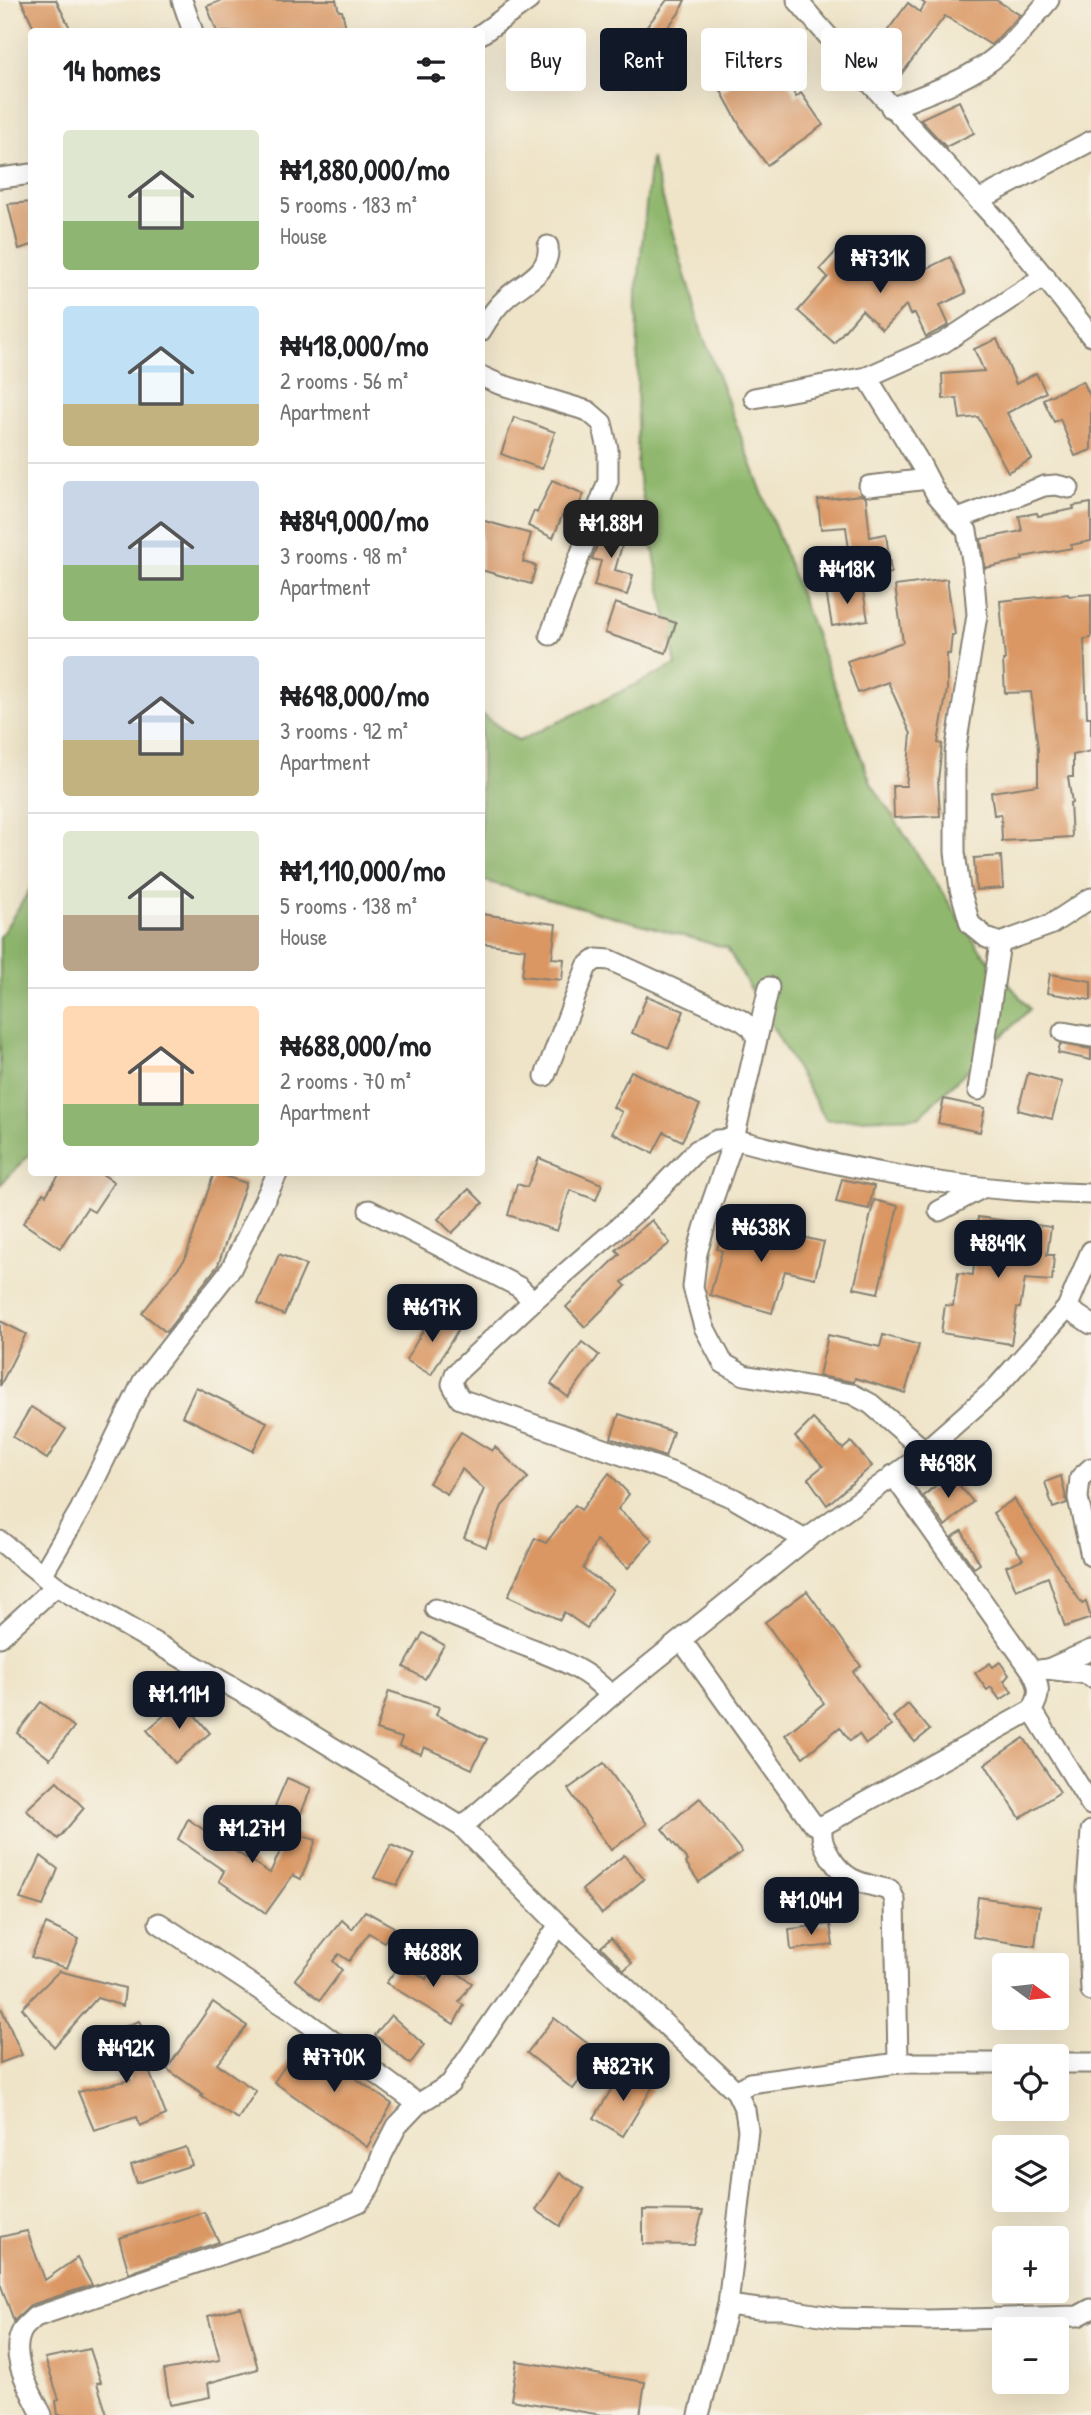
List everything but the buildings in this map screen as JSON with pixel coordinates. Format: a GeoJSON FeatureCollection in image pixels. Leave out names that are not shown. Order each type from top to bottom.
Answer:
{"type":"FeatureCollection","features":[{"type":"Feature","properties":{"kind":"street"},"geometry":{"type":"LineString","coordinates":[[182,0],[192,28]]}},
{"type":"Feature","properties":{"kind":"street"},"geometry":{"type":"LineString","coordinates":[[485,31],[529,0]]}},
{"type":"Feature","properties":{"kind":"street"},"geometry":{"type":"LineString","coordinates":[[797,0],[891,108],[979,200],[1045,276],[1091,336]]}},
{"type":"Feature","properties":{"kind":"street"},"geometry":{"type":"LineString","coordinates":[[891,108],[956,81],[985,65],[1011,43],[1049,0]]}},
{"type":"Feature","properties":{"kind":"street"},"geometry":{"type":"LineString","coordinates":[[979,200],[1091,141]]}},
{"type":"Feature","properties":{"kind":"street"},"geometry":{"type":"LineString","coordinates":[[0,178],[28,174]]}},
{"type":"Feature","properties":{"kind":"street"},"geometry":{"type":"LineString","coordinates":[[485,324],[505,299],[532,280],[544,266],[549,254],[548,246]]}},
{"type":"Feature","properties":{"kind":"street"},"geometry":{"type":"LineString","coordinates":[[754,398],[867,377],[943,343],[1045,276]]}},
{"type":"Feature","properties":{"kind":"street"},"geometry":{"type":"LineString","coordinates":[[867,377],[936,494],[967,531],[977,615],[956,753],[955,852],[960,889],[970,924],[987,938],[1000,943],[1050,925],[1091,898]]}},
{"type":"Feature","properties":{"kind":"street"},"geometry":{"type":"LineString","coordinates":[[485,378],[588,411],[602,423],[608,449],[608,481],[550,635]]}},
{"type":"Feature","properties":{"kind":"street"},"geometry":{"type":"LineString","coordinates":[[869,486],[928,479]]}},
{"type":"Feature","properties":{"kind":"street"},"geometry":{"type":"LineString","coordinates":[[958,519],[1044,486],[1069,488]]}},
{"type":"Feature","properties":{"kind":"street"},"geometry":{"type":"LineString","coordinates":[[978,1090],[1000,943]]}},
{"type":"Feature","properties":{"kind":"street"},"geometry":{"type":"LineString","coordinates":[[545,1076],[587,966],[597,959],[610,960],[741,1020],[752,1028],[756,1037]]}},
{"type":"Feature","properties":{"kind":"street"},"geometry":{"type":"LineString","coordinates":[[769,987],[734,1139],[697,1253],[693,1287],[705,1327],[723,1363],[744,1375],[852,1394],[871,1404],[925,1451]]}},
{"type":"Feature","properties":{"kind":"street"},"geometry":{"type":"LineString","coordinates":[[1063,1032],[1091,1037]]}},
{"type":"Feature","properties":{"kind":"street"},"geometry":{"type":"LineString","coordinates":[[805,1540],[733,1498],[674,1474],[460,1399],[452,1384],[455,1374],[533,1301],[644,1205],[697,1150],[717,1140],[734,1139],[851,1168],[982,1188],[1091,1194]]}},
{"type":"Feature","properties":{"kind":"street"},"geometry":{"type":"LineString","coordinates":[[0,1637],[49,1581],[80,1510],[143,1381],[231,1269],[276,1176]]}},
{"type":"Feature","properties":{"kind":"street"},"geometry":{"type":"LineString","coordinates":[[939,1211],[982,1188]]}},
{"type":"Feature","properties":{"kind":"street"},"geometry":{"type":"LineString","coordinates":[[369,1210],[519,1287],[533,1301]]}},
{"type":"Feature","properties":{"kind":"street"},"geometry":{"type":"LineString","coordinates":[[462,1827],[611,1696],[805,1540],[925,1451],[995,1389],[1067,1308],[1091,1251]]}},
{"type":"Feature","properties":{"kind":"street"},"geometry":{"type":"LineString","coordinates":[[1067,1308],[1091,1324]]}},
{"type":"Feature","properties":{"kind":"street"},"geometry":{"type":"LineString","coordinates":[[1091,1468],[1080,1478],[1078,1497],[1091,1556]]}},
{"type":"Feature","properties":{"kind":"street"},"geometry":{"type":"LineString","coordinates":[[682,1641],[813,1824],[822,1826],[1032,1710],[1039,1698],[1040,1670],[893,1475]]}},
{"type":"Feature","properties":{"kind":"street"},"geometry":{"type":"LineString","coordinates":[[0,1541],[49,1581],[262,1704],[462,1827],[559,1925],[736,2091],[745,2110],[748,2130],[728,2305],[699,2415]]}},
{"type":"Feature","properties":{"kind":"street"},"geometry":{"type":"LineString","coordinates":[[435,1609],[583,1671],[601,1684],[611,1696]]}},
{"type":"Feature","properties":{"kind":"street"},"geometry":{"type":"LineString","coordinates":[[1040,1670],[1091,1650]]}},
{"type":"Feature","properties":{"kind":"street"},"geometry":{"type":"LineString","coordinates":[[1040,1670],[1088,1674],[1091,1677]]}},
{"type":"Feature","properties":{"kind":"street"},"geometry":{"type":"LineString","coordinates":[[1032,1710],[1091,1805]]}},
{"type":"Feature","properties":{"kind":"street"},"geometry":{"type":"LineString","coordinates":[[822,1826],[821,1843],[846,1877],[890,1890],[895,1900],[898,2063]]}},
{"type":"Feature","properties":{"kind":"street"},"geometry":{"type":"LineString","coordinates":[[1091,1831],[1087,1888],[1091,1991]]}},
{"type":"Feature","properties":{"kind":"street"},"geometry":{"type":"LineString","coordinates":[[159,1923],[293,2012],[418,2104]]}},
{"type":"Feature","properties":{"kind":"street"},"geometry":{"type":"LineString","coordinates":[[42,2415],[19,2364],[18,2345],[23,2329],[35,2318],[293,2230],[359,2202],[370,2186],[397,2126],[418,2104],[450,2084],[559,1925]]}},
{"type":"Feature","properties":{"kind":"street"},"geometry":{"type":"LineString","coordinates":[[736,2091],[750,2083],[898,2063],[992,2063]]}},
{"type":"Feature","properties":{"kind":"street"},"geometry":{"type":"LineString","coordinates":[[1069,2063],[1091,2063]]}},
{"type":"Feature","properties":{"kind":"street"},"geometry":{"type":"LineString","coordinates":[[728,2305],[783,2309],[839,2318],[928,2320],[1078,2316],[1091,2309]]}},
{"type":"Feature","properties":{"kind":"green space"},"geometry":{"type":"Polygon","coordinates":[[[651,158],[701,330],[871,783],[978,947],[1030,1009],[919,1117],[826,1120],[727,948],[485,881],[485,717],[519,741],[676,665],[637,468],[638,283],[651,158]]]}},
{"type":"Feature","properties":{"kind":"green space"},"geometry":{"type":"Polygon","coordinates":[[[28,893],[28,1156],[0,1185],[0,937],[28,893]]]}}]}
